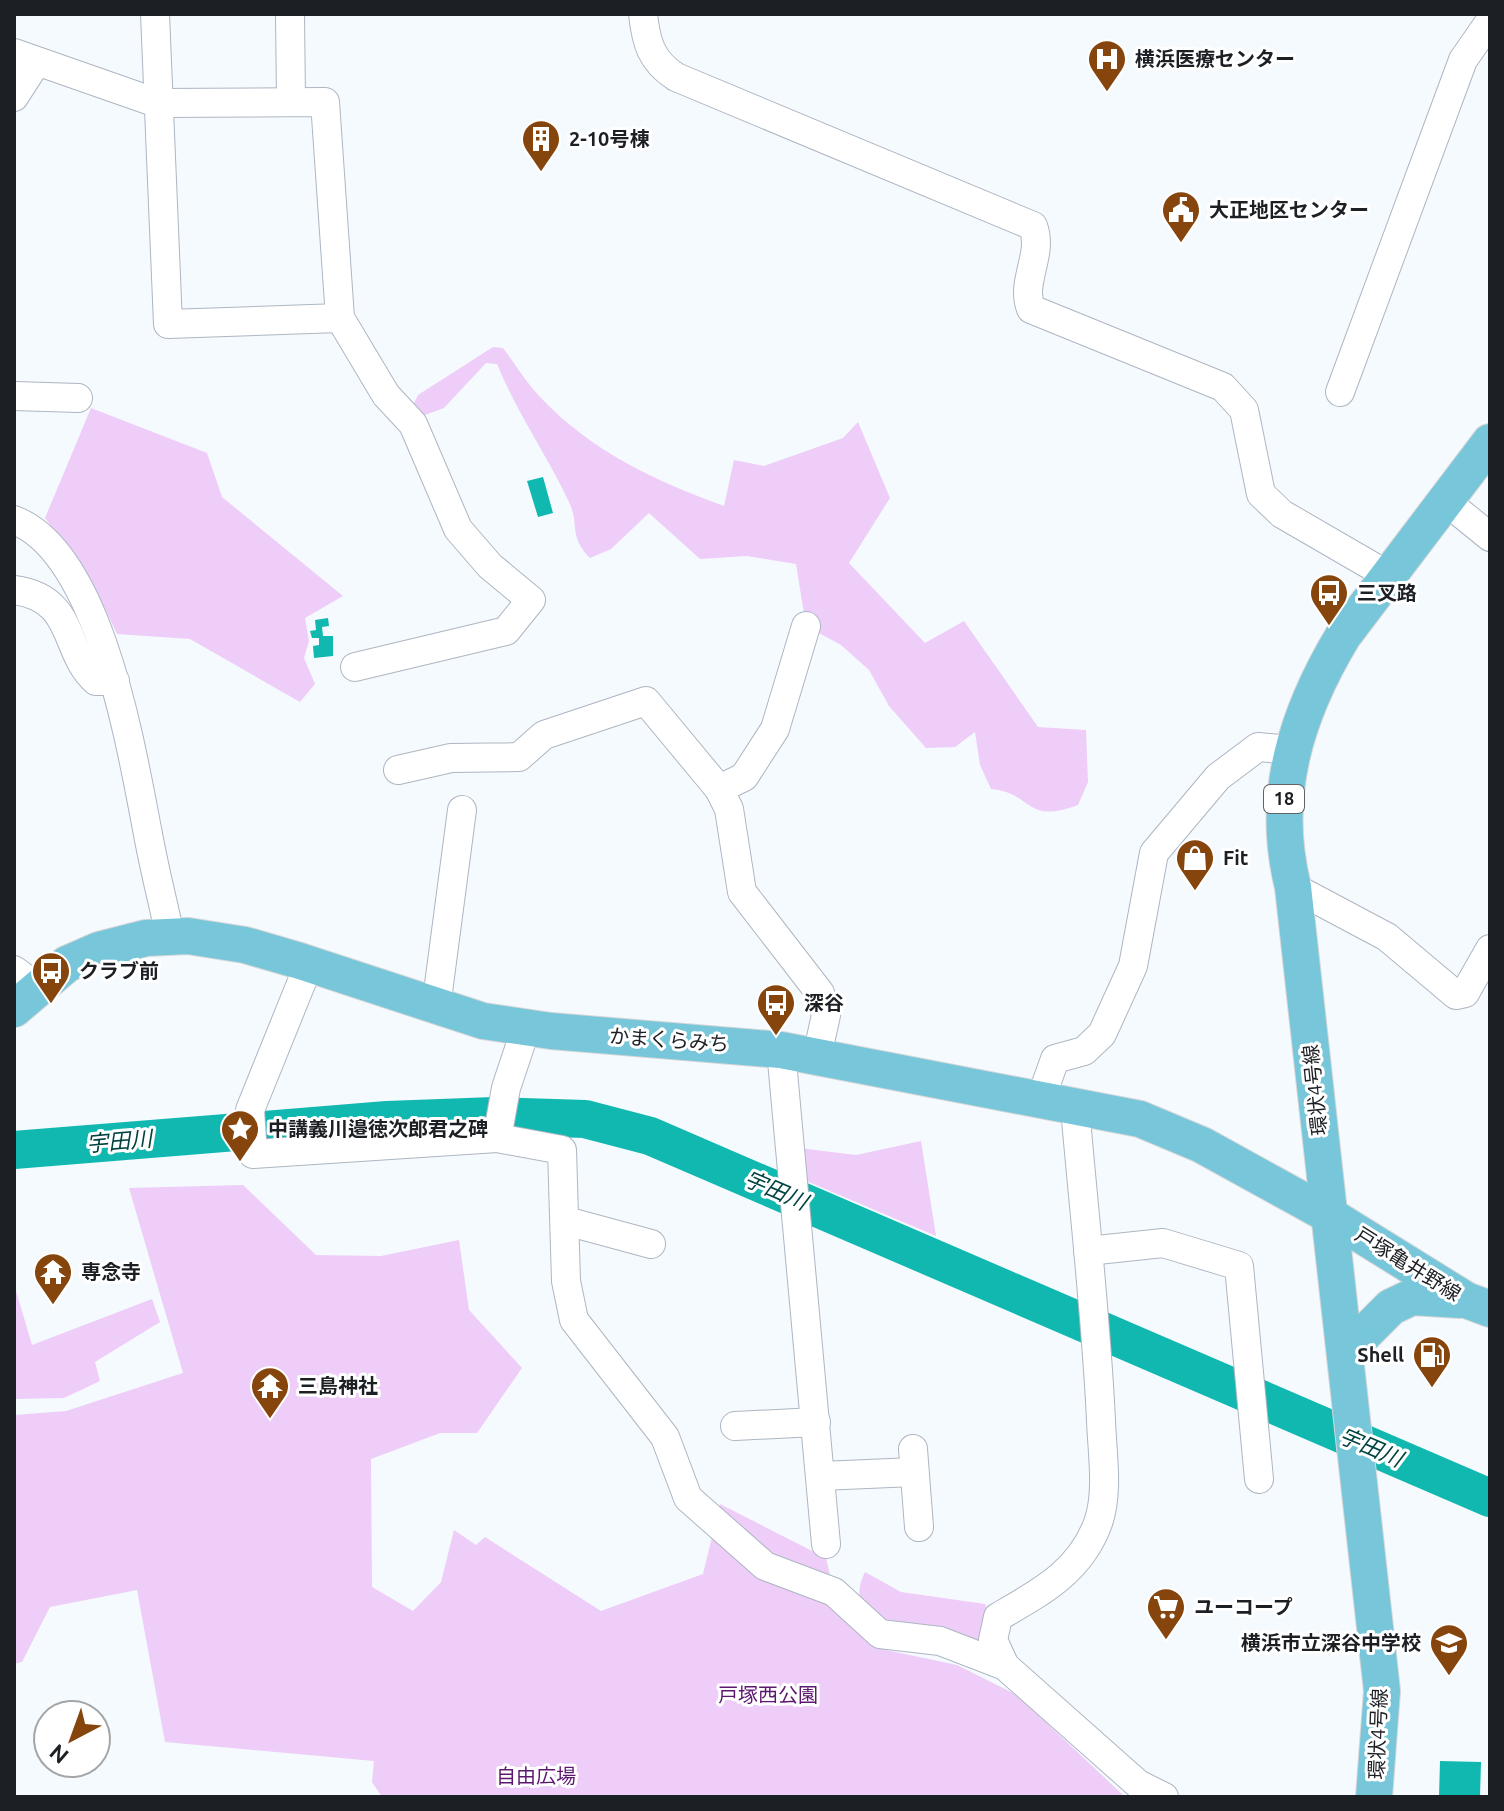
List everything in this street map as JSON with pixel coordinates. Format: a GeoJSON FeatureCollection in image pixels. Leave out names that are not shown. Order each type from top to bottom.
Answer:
{"type":"FeatureCollection","features":[{"type":"Feature","properties":{"kind":"main road","name":"環状4号線"},"geometry":{"type":"LineString","coordinates":[[1374,1797],[1382,1691],[1293,887],[1284,837],[1284,792],[1303,712],[1322,670],[1490,442]]}},
{"type":"Feature","properties":{"kind":"main road","name":"かまくらみち"},"geometry":{"type":"LineString","coordinates":[[22,989],[67,964],[124,942],[170,936],[245,945],[436,1007],[526,1028],[781,1050],[1140,1119],[1202,1145],[1329,1215]]}},
{"type":"Feature","properties":{"kind":"main road","name":"戸塚亀井野線"},"geometry":{"type":"LineString","coordinates":[[1329,1215],[1478,1305]]}},
{"type":"Feature","properties":{"kind":"main road"},"geometry":{"type":"LineString","coordinates":[[1346,1352],[1391,1307],[1412,1297],[1478,1305]]}},
{"type":"Feature","properties":{"kind":"street"},"geometry":{"type":"LineString","coordinates":[[155,14],[168,324],[340,318]]}},
{"type":"Feature","properties":{"kind":"street"},"geometry":{"type":"LineString","coordinates":[[290,14],[291,101]]}},
{"type":"Feature","properties":{"kind":"street"},"geometry":{"type":"LineString","coordinates":[[643,14],[645,39],[652,55],[660,66],[676,77],[1033,226],[1039,242],[1026,295],[1031,309],[1223,387],[1244,410],[1261,494],[1282,514],[1389,576]]}},
{"type":"Feature","properties":{"kind":"street"},"geometry":{"type":"LineString","coordinates":[[1340,392],[1463,60],[1490,21]]}},
{"type":"Feature","properties":{"kind":"street"},"geometry":{"type":"LineString","coordinates":[[14,97],[25,58],[157,103],[325,102],[340,318],[386,395],[413,424],[458,529],[490,566],[531,600],[506,631],[355,667]]}},
{"type":"Feature","properties":{"kind":"street"},"geometry":{"type":"LineString","coordinates":[[14,396],[78,398]]}},
{"type":"Feature","properties":{"kind":"street"},"geometry":{"type":"LineString","coordinates":[[1447,502],[1490,537]]}},
{"type":"Feature","properties":{"kind":"street"},"geometry":{"type":"LineString","coordinates":[[14,520],[34,528],[80,590],[115,681],[129,730],[170,936]]}},
{"type":"Feature","properties":{"kind":"street"},"geometry":{"type":"LineString","coordinates":[[14,590],[40,599],[69,626],[82,670],[96,681],[115,681]]}},
{"type":"Feature","properties":{"kind":"street"},"geometry":{"type":"LineString","coordinates":[[719,789],[744,777],[775,729],[806,626]]}},
{"type":"Feature","properties":{"kind":"street"},"geometry":{"type":"LineString","coordinates":[[398,770],[451,758],[519,757],[544,735],[646,701],[719,789],[729,809],[742,892],[820,993],[826,1015],[817,1056]]}},
{"type":"Feature","properties":{"kind":"street"},"geometry":{"type":"LineString","coordinates":[[1040,1101],[1055,1059],[1084,1051],[1102,1034],[1133,966],[1154,853],[1228,770],[1258,747],[1292,750]]}},
{"type":"Feature","properties":{"kind":"street"},"geometry":{"type":"LineString","coordinates":[[436,1007],[462,810]]}},
{"type":"Feature","properties":{"kind":"street"},"geometry":{"type":"LineString","coordinates":[[1293,887],[1387,937],[1456,995],[1465,993],[1490,949]]}},
{"type":"Feature","properties":{"kind":"street"},"geometry":{"type":"LineString","coordinates":[[309,964],[250,1110],[253,1154],[497,1134],[562,1150],[566,1281],[574,1320],[665,1437],[688,1498],[765,1566],[834,1592],[880,1634],[940,1641],[1005,1666],[1138,1784],[1164,1797]]}},
{"type":"Feature","properties":{"kind":"street"},"geometry":{"type":"LineString","coordinates":[[497,1134],[504,1098],[526,1028]]}},
{"type":"Feature","properties":{"kind":"street"},"geometry":{"type":"LineString","coordinates":[[781,1050],[826,1544]]}},
{"type":"Feature","properties":{"kind":"street"},"geometry":{"type":"LineString","coordinates":[[1005,1666],[993,1640],[998,1617],[1059,1581],[1077,1562],[1099,1522],[1104,1479],[1098,1355],[1075,1108]]}},
{"type":"Feature","properties":{"kind":"street"},"geometry":{"type":"LineString","coordinates":[[566,1221],[651,1244]]}},
{"type":"Feature","properties":{"kind":"street"},"geometry":{"type":"LineString","coordinates":[[1088,1251],[1163,1243],[1239,1266],[1259,1479]]}},
{"type":"Feature","properties":{"kind":"street"},"geometry":{"type":"LineString","coordinates":[[735,1426],[816,1422]]}},
{"type":"Feature","properties":{"kind":"street"},"geometry":{"type":"LineString","coordinates":[[821,1476],[914,1460],[919,1527]]}},
{"type":"Feature","properties":{"kind":"green space"},"geometry":{"type":"Polygon","coordinates":[[[493,347],[503,348],[540,397],[602,449],[649,475],[724,506],[734,460],[764,466],[843,438],[858,422],[890,498],[849,563],[925,643],[964,621],[1038,727],[1086,730],[1088,782],[1078,805],[1048,812],[1038,810],[1015,796],[991,789],[980,765],[975,732],[955,747],[926,748],[889,706],[869,670],[841,645],[806,626],[796,564],[747,556],[700,559],[649,513],[611,549],[590,558],[579,543],[569,502],[497,364],[486,363],[444,408],[422,416],[411,409],[418,395],[493,347]]]}},
{"type":"Feature","properties":{"kind":"green space"},"geometry":{"type":"Polygon","coordinates":[[[91,408],[207,453],[222,497],[343,596],[305,618],[309,641],[304,658],[315,684],[300,702],[190,639],[117,634],[92,582],[45,518],[91,408]]]}},
{"type":"Feature","properties":{"kind":"green space"},"geometry":{"type":"Polygon","coordinates":[[[921,1141],[936,1236],[804,1180],[799,1148],[856,1155],[921,1141]]]}},
{"type":"Feature","properties":{"kind":"green space"},"geometry":{"type":"Polygon","coordinates":[[[243,1185],[316,1255],[381,1256],[459,1240],[469,1310],[522,1368],[477,1433],[440,1433],[371,1459],[372,1587],[413,1611],[441,1582],[454,1530],[476,1545],[485,1537],[601,1611],[703,1574],[720,1504],[826,1558],[834,1592],[886,1650],[957,1665],[1017,1695],[1125,1797],[382,1797],[372,1782],[374,1761],[165,1742],[137,1590],[50,1607],[22,1662],[14,1664],[14,1415],[66,1411],[183,1373],[129,1188],[243,1185]]]}},
{"type":"Feature","properties":{"kind":"green space"},"geometry":{"type":"Polygon","coordinates":[[[14,1284],[32,1345],[152,1299],[160,1322],[95,1362],[100,1381],[64,1398],[14,1399],[14,1284]]]}},
{"type":"Feature","properties":{"kind":"green space"},"geometry":{"type":"Polygon","coordinates":[[[865,1572],[901,1592],[985,1604],[990,1615],[978,1650],[917,1637],[877,1621],[864,1609],[859,1592],[865,1572]]]}},
{"type":"Feature","properties":{"kind":"water"},"geometry":{"type":"Polygon","coordinates":[[[543,477],[553,513],[538,517],[527,481],[543,477]]]}},
{"type":"Feature","properties":{"kind":"water"},"geometry":{"type":"Polygon","coordinates":[[[328,618],[329,626],[322,627],[323,636],[333,636],[333,656],[314,658],[313,646],[319,645],[319,638],[312,638],[310,631],[316,630],[315,620],[328,618]]]}},
{"type":"Feature","properties":{"kind":"water"},"geometry":{"type":"Polygon","coordinates":[[[1440,1761],[1481,1762],[1480,1797],[1439,1797],[1440,1761]]]}},
{"type":"Feature","properties":{"kind":"waterway","name":"宇田川"},"geometry":{"type":"LineString","coordinates":[[14,1150],[387,1120],[494,1116],[585,1119],[650,1136],[1490,1498]]}},
{"type":"Feature","properties":{"kind":"place","name":"横浜医療センター"},"geometry":{"type":"Point","coordinates":[1107,93]}},
{"type":"Feature","properties":{"kind":"place","name":"2-10号棟"},"geometry":{"type":"Point","coordinates":[541,173]}},
{"type":"Feature","properties":{"kind":"place","name":"大正地区センター"},"geometry":{"type":"Point","coordinates":[1181,244]}},
{"type":"Feature","properties":{"kind":"place","name":"三叉路"},"geometry":{"type":"Point","coordinates":[1329,627]}},
{"type":"Feature","properties":{"kind":"place","name":"Fit"},"geometry":{"type":"Point","coordinates":[1195,892]}},
{"type":"Feature","properties":{"kind":"place","name":"クラブ前"},"geometry":{"type":"Point","coordinates":[51,1005]}},
{"type":"Feature","properties":{"kind":"place","name":"深谷"},"geometry":{"type":"Point","coordinates":[776,1037]}},
{"type":"Feature","properties":{"kind":"place","name":"中講義川邉徳次郎君之碑"},"geometry":{"type":"Point","coordinates":[240,1163]}},
{"type":"Feature","properties":{"kind":"place","name":"専念寺"},"geometry":{"type":"Point","coordinates":[53,1306]}},
{"type":"Feature","properties":{"kind":"place","name":"Shell"},"geometry":{"type":"Point","coordinates":[1432,1389]}},
{"type":"Feature","properties":{"kind":"place","name":"三島神社"},"geometry":{"type":"Point","coordinates":[270,1420]}},
{"type":"Feature","properties":{"kind":"place","name":"ユーコープ"},"geometry":{"type":"Point","coordinates":[1166,1641]}},
{"type":"Feature","properties":{"kind":"place","name":"横浜市立深谷中学校"},"geometry":{"type":"Point","coordinates":[1449,1677]}},
{"type":"Feature","properties":{"kind":"park label","name":"戸塚西公園"},"geometry":{"type":"Point","coordinates":[768,1695]}},
{"type":"Feature","properties":{"kind":"park label","name":"自由広場"},"geometry":{"type":"Point","coordinates":[536,1776]}}]}
